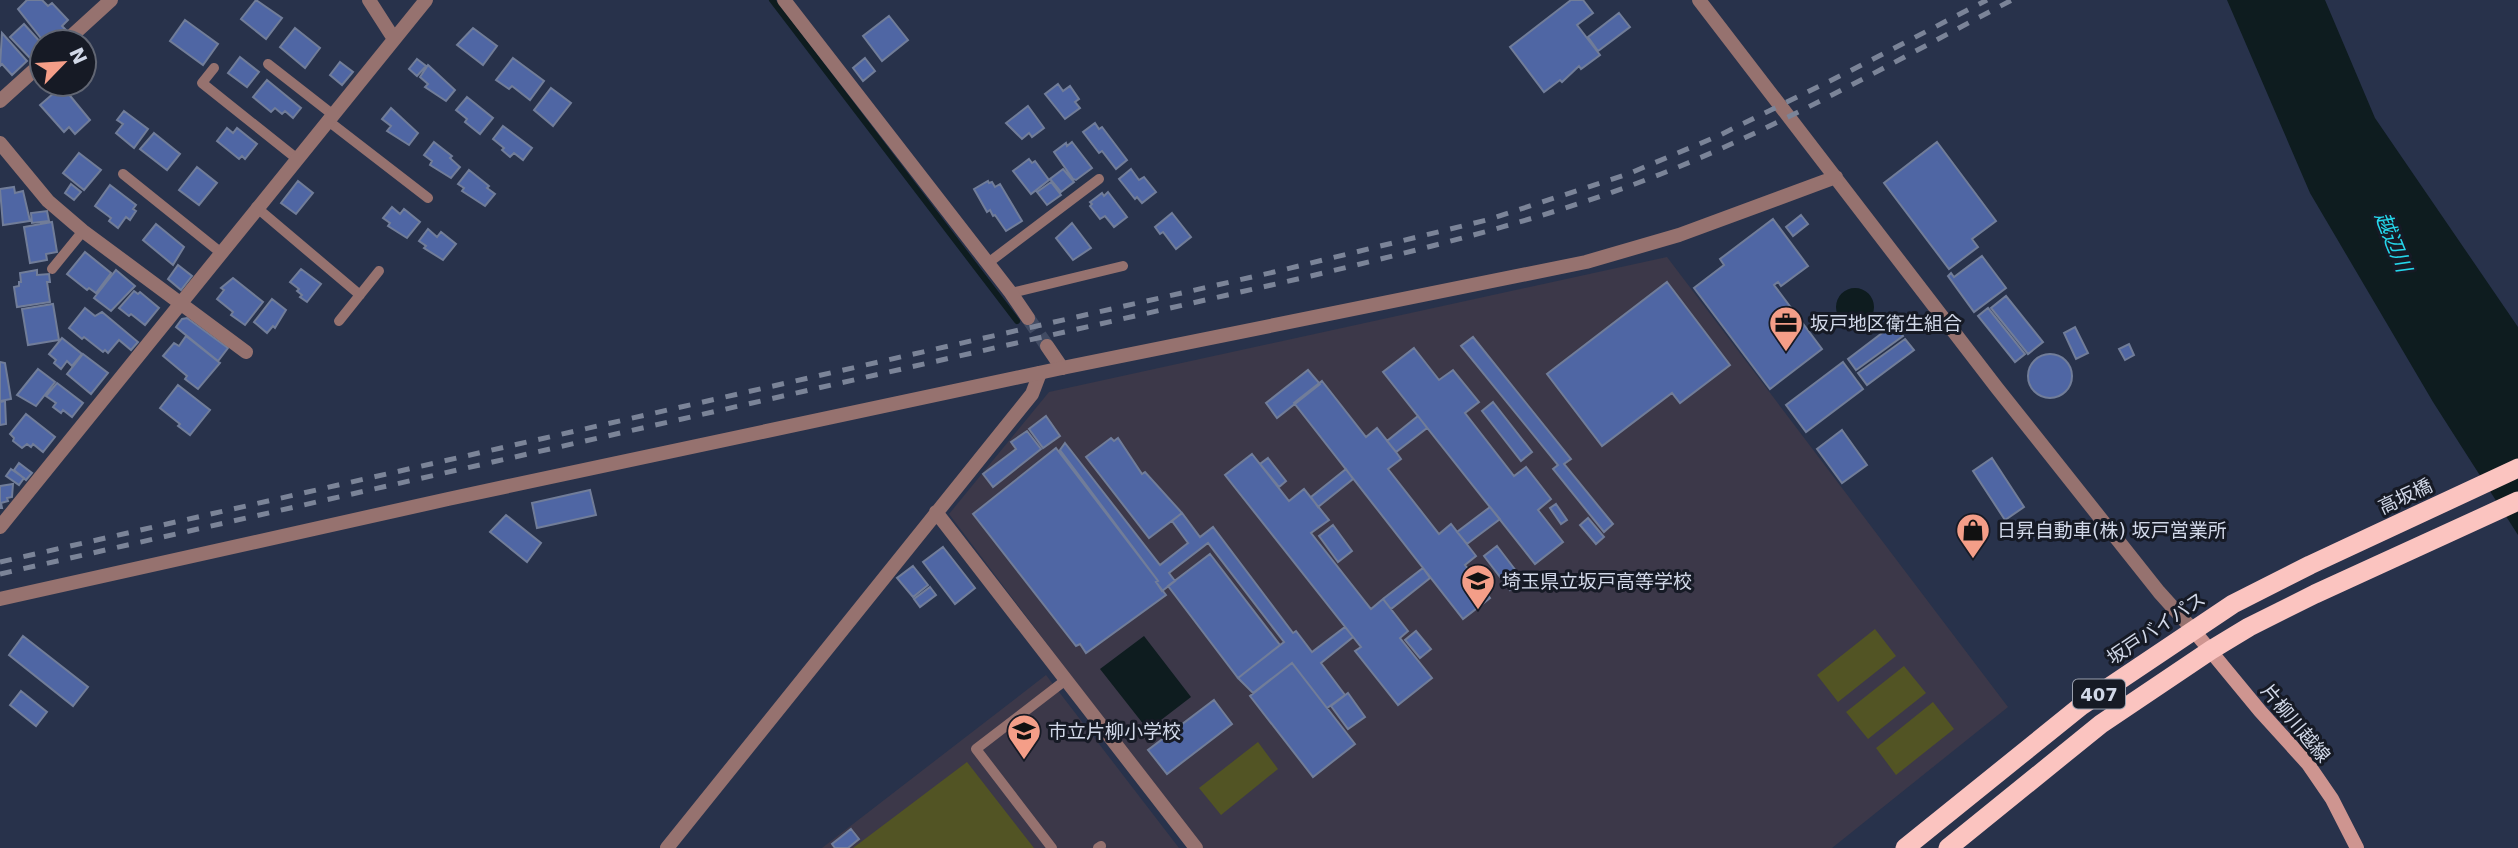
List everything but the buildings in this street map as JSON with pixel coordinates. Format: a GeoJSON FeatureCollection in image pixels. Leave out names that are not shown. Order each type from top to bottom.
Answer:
{"type":"FeatureCollection","features":[{"type":"Feature","properties":{"kind":"highway","name":"高坂橋"},"geometry":{"type":"LineString","coordinates":[[2311,565],[2518,468]]}},
{"type":"Feature","properties":{"kind":"highway","name":"407"},"geometry":{"type":"LineString","coordinates":[[1948,848],[2101,724],[2211,650],[2249,627],[2518,501]]}},
{"type":"Feature","properties":{"kind":"highway","name":"坂戸バイパス"},"geometry":{"type":"LineString","coordinates":[[1905,848],[2081,706],[2233,604],[2311,565]]}},
{"type":"Feature","properties":{"kind":"main road","name":"片柳川越線"},"geometry":{"type":"LineString","coordinates":[[2194,631],[2308,764],[2332,799],[2357,848]]}},
{"type":"Feature","properties":{"kind":"street"},"geometry":{"type":"LineString","coordinates":[[80,28],[111,0]]}},
{"type":"Feature","properties":{"kind":"street"},"geometry":{"type":"LineString","coordinates":[[369,0],[394,39]]}},
{"type":"Feature","properties":{"kind":"street"},"geometry":{"type":"LineString","coordinates":[[0,527],[426,0]]}},
{"type":"Feature","properties":{"kind":"street"},"geometry":{"type":"LineString","coordinates":[[783,0],[1028,318]]}},
{"type":"Feature","properties":{"kind":"street"},"geometry":{"type":"LineString","coordinates":[[1699,0],[2022,419],[2159,592],[2194,631]]}},
{"type":"Feature","properties":{"kind":"street"},"geometry":{"type":"LineString","coordinates":[[0,101],[28,76]]}},
{"type":"Feature","properties":{"kind":"street"},"geometry":{"type":"LineString","coordinates":[[0,143],[48,201],[246,352]]}},
{"type":"Feature","properties":{"kind":"street"},"geometry":{"type":"LineString","coordinates":[[0,599],[435,502],[1062,368],[1586,262],[1679,235],[1836,177]]}},
{"type":"Feature","properties":{"kind":"street"},"geometry":{"type":"LineString","coordinates":[[1047,346],[1062,368]]}},
{"type":"Feature","properties":{"kind":"street"},"geometry":{"type":"LineString","coordinates":[[667,848],[1032,394],[1040,373]]}},
{"type":"Feature","properties":{"kind":"street"},"geometry":{"type":"LineString","coordinates":[[936,512],[1196,848]]}},
{"type":"Feature","properties":{"kind":"lane"},"geometry":{"type":"LineString","coordinates":[[268,64],[428,198]]}},
{"type":"Feature","properties":{"kind":"lane"},"geometry":{"type":"LineString","coordinates":[[214,68],[202,83],[296,158]]}},
{"type":"Feature","properties":{"kind":"lane"},"geometry":{"type":"LineString","coordinates":[[123,174],[220,252]]}},
{"type":"Feature","properties":{"kind":"lane"},"geometry":{"type":"LineString","coordinates":[[988,263],[1099,179]]}},
{"type":"Feature","properties":{"kind":"lane"},"geometry":{"type":"LineString","coordinates":[[256,208],[360,295]]}},
{"type":"Feature","properties":{"kind":"lane"},"geometry":{"type":"LineString","coordinates":[[52,269],[83,230]]}},
{"type":"Feature","properties":{"kind":"lane"},"geometry":{"type":"LineString","coordinates":[[1011,293],[1123,265]]}},
{"type":"Feature","properties":{"kind":"lane"},"geometry":{"type":"LineString","coordinates":[[339,321],[379,271]]}},
{"type":"Feature","properties":{"kind":"lane"},"geometry":{"type":"LineString","coordinates":[[1052,848],[976,749],[1067,679]]}},
{"type":"Feature","properties":{"kind":"shaded area","name":"埼玉県立坂戸高等学校"},"geometry":{"type":"Polygon","coordinates":[[[1667,257],[2008,707],[1832,848],[1201,848],[949,514],[1049,392],[1667,257]]]}},
{"type":"Feature","properties":{"kind":"shaded area","name":"市立片柳小学校"},"geometry":{"type":"Polygon","coordinates":[[[1046,675],[1179,848],[822,848],[1046,675]]]}},
{"type":"Feature","properties":{"kind":"green space"},"geometry":{"type":"Polygon","coordinates":[[[1875,629],[1896,656],[1838,702],[1817,675],[1875,629]]]}},
{"type":"Feature","properties":{"kind":"green space"},"geometry":{"type":"Polygon","coordinates":[[[1904,666],[1926,693],[1868,739],[1846,712],[1904,666]]]}},
{"type":"Feature","properties":{"kind":"green space"},"geometry":{"type":"Polygon","coordinates":[[[1933,702],[1954,729],[1896,775],[1876,748],[1933,702]]]}},
{"type":"Feature","properties":{"kind":"green space"},"geometry":{"type":"Polygon","coordinates":[[[1258,742],[1278,769],[1221,815],[1199,788],[1258,742]]]}},
{"type":"Feature","properties":{"kind":"green space"},"geometry":{"type":"Polygon","coordinates":[[[967,762],[1034,848],[853,848],[967,762]]]}},
{"type":"Feature","properties":{"kind":"water","name":"越辺川"},"geometry":{"type":"Polygon","coordinates":[[[2227,0],[2325,0],[2375,118],[2518,327],[2518,535],[2433,402],[2310,193],[2227,0]]]}},
{"type":"Feature","properties":{"kind":"water"},"geometry":{"type":"Polygon","coordinates":[[[1855,288],[1868,294],[1874,307],[1868,320],[1855,326],[1842,320],[1836,307],[1842,294],[1855,288]]]}},
{"type":"Feature","properties":{"kind":"water"},"geometry":{"type":"Polygon","coordinates":[[[1144,636],[1191,697],[1148,730],[1100,669],[1144,636]]]}},
{"type":"Feature","properties":{"kind":"waterway"},"geometry":{"type":"LineString","coordinates":[[772,0],[1017,321]]}},
{"type":"Feature","properties":{"kind":"tunnel"},"geometry":{"type":"LineString","coordinates":[[1028,318],[1047,346]]}},
{"type":"Feature","properties":{"kind":"railway"},"geometry":{"type":"LineString","coordinates":[[0,562],[1274,272],[1487,220],[1628,174],[1718,136],[1987,0]]}},
{"type":"Feature","properties":{"kind":"railway"},"geometry":{"type":"LineString","coordinates":[[0,574],[1311,276],[1488,231],[1575,205],[1706,155],[1839,92],[2012,0]]}},
{"type":"Feature","properties":{"kind":"place","name":"坂戸地区衛生組合"},"geometry":{"type":"Point","coordinates":[1786,353]}},
{"type":"Feature","properties":{"kind":"place","name":"日昇自動車(株) 坂戸営業所"},"geometry":{"type":"Point","coordinates":[1973,560]}},
{"type":"Feature","properties":{"kind":"place","name":"埼玉県立坂戸高等学校"},"geometry":{"type":"Point","coordinates":[1478,611]}},
{"type":"Feature","properties":{"kind":"place","name":"市立片柳小学校"},"geometry":{"type":"Point","coordinates":[1024,761]}}]}
